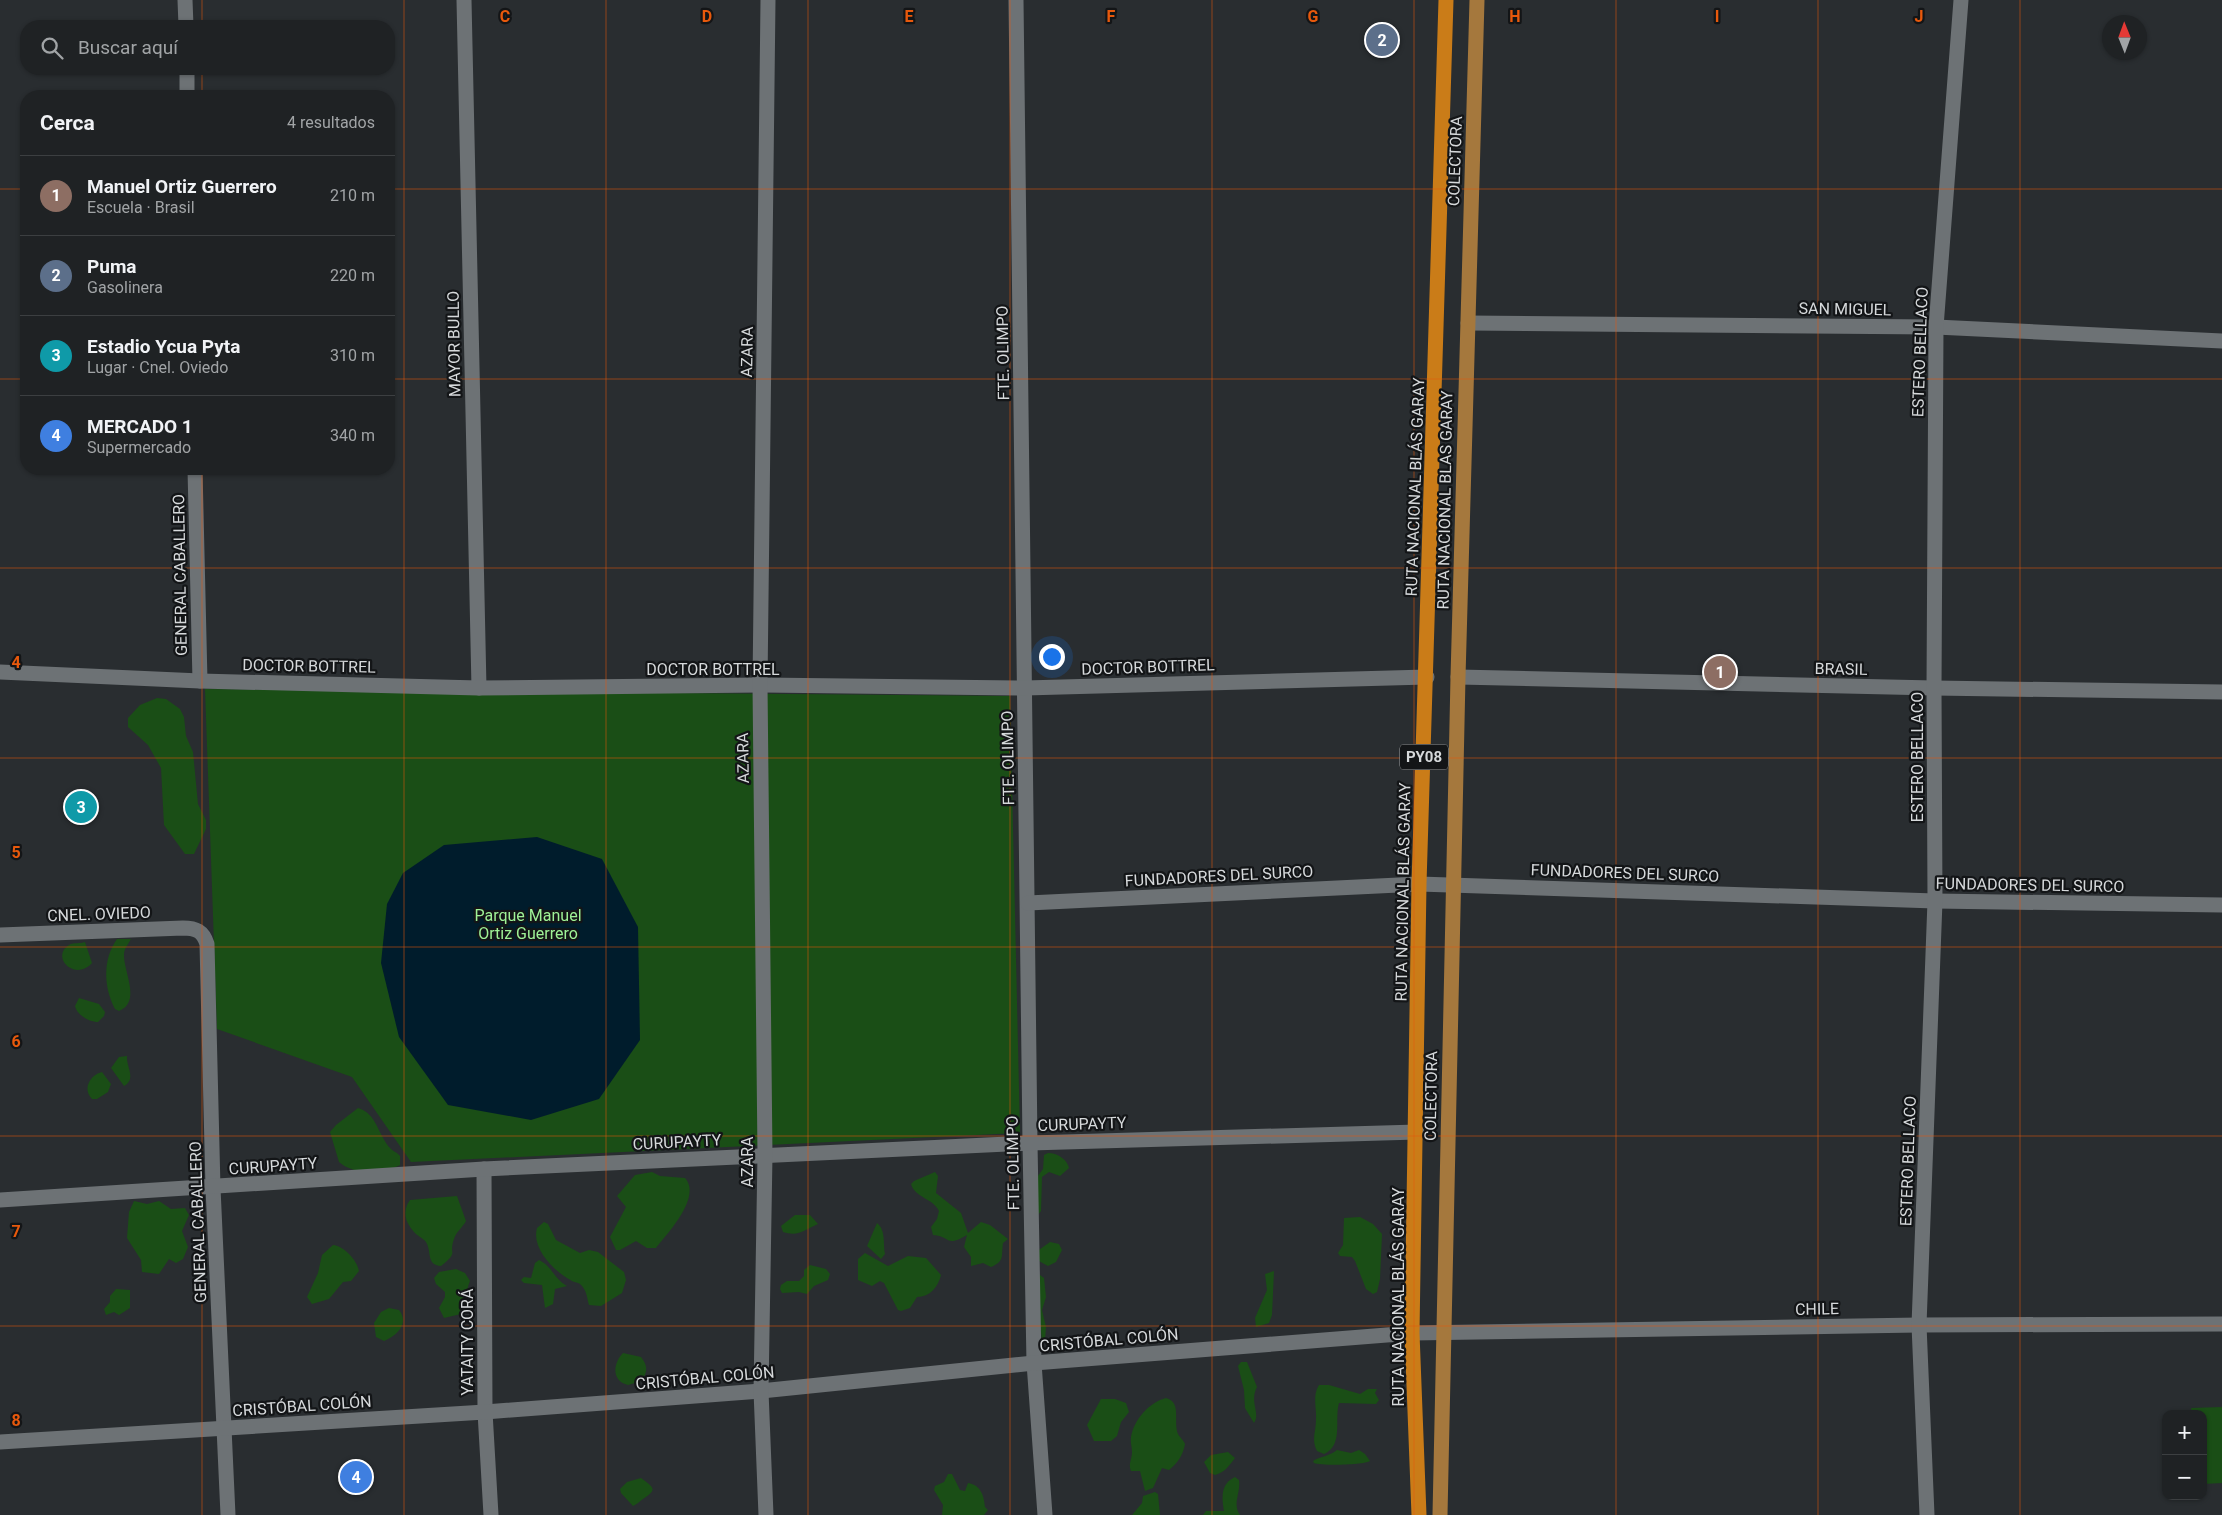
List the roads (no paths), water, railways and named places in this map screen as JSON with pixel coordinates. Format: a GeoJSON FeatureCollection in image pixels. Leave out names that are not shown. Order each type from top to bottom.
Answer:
{"type":"FeatureCollection","features":[{"type":"Feature","properties":{"kind":"highway","name":"RUTA NACIONAL BLÁS GARAY"},"geometry":{"type":"LineString","coordinates":[[1419,1515],[1412,1333],[1417,1132],[1419,884],[1427,677],[1446,0]]}},
{"type":"Feature","properties":{"kind":"main road","name":"COLECTORA"},"geometry":{"type":"LineString","coordinates":[[1468,323],[1477,0]]}},
{"type":"Feature","properties":{"kind":"main road","name":"RUTA NACIONAL BLAS GARAY"},"geometry":{"type":"LineString","coordinates":[[1458,677],[1468,323]]}},
{"type":"Feature","properties":{"kind":"main road","name":"COLECTORA"},"geometry":{"type":"LineString","coordinates":[[1440,1515],[1442,1332],[1458,677]]}},
{"type":"Feature","properties":{"kind":"street"},"geometry":{"type":"LineString","coordinates":[[185,0],[186,20]]}},
{"type":"Feature","properties":{"kind":"street","name":"MAYOR BULLO"},"geometry":{"type":"LineString","coordinates":[[464,0],[479,688]]}},
{"type":"Feature","properties":{"kind":"street","name":"AZARA"},"geometry":{"type":"LineString","coordinates":[[766,1515],[761,1391],[765,1155],[760,686],[768,0]]}},
{"type":"Feature","properties":{"kind":"street","name":"FTE. OLIMPO"},"geometry":{"type":"LineString","coordinates":[[1016,0],[1034,1364],[1044,1515]]}},
{"type":"Feature","properties":{"kind":"street","name":"ESTERO BELLACO"},"geometry":{"type":"LineString","coordinates":[[1927,1515],[1919,1325],[1935,901],[1936,327],[1961,0]]}},
{"type":"Feature","properties":{"kind":"street"},"geometry":{"type":"LineString","coordinates":[[187,75],[187,90]]}},
{"type":"Feature","properties":{"kind":"street","name":"SAN MIGUEL"},"geometry":{"type":"LineString","coordinates":[[1468,323],[1936,327],[2222,341]]}},
{"type":"Feature","properties":{"kind":"street","name":"GENERAL CABALLERO"},"geometry":{"type":"LineString","coordinates":[[195,475],[200,682]]}},
{"type":"Feature","properties":{"kind":"street","name":"DOCTOR BOTTREL"},"geometry":{"type":"LineString","coordinates":[[0,672],[200,682],[479,688],[760,686],[1025,688],[1427,677]]}},
{"type":"Feature","properties":{"kind":"street","name":"BRASIL"},"geometry":{"type":"LineString","coordinates":[[1458,677],[1934,688],[2222,692]]}},
{"type":"Feature","properties":{"kind":"street","name":"FUNDADORES DEL SURCO"},"geometry":{"type":"LineString","coordinates":[[1028,903],[1419,884],[1935,901],[2222,905]]}},
{"type":"Feature","properties":{"kind":"street","name":"CNEL. OVIEDO"},"geometry":{"type":"LineString","coordinates":[[0,935],[184,928],[199,930]]}},
{"type":"Feature","properties":{"kind":"street","name":"GENERAL CABALLERO"},"geometry":{"type":"LineString","coordinates":[[199,930],[207,944],[213,1188],[228,1515]]}},
{"type":"Feature","properties":{"kind":"street","name":"CURUPAYTY"},"geometry":{"type":"LineString","coordinates":[[0,1200],[213,1188],[484,1169],[1030,1142],[1417,1132]]}},
{"type":"Feature","properties":{"kind":"street","name":"YATAITY CORÁ"},"geometry":{"type":"LineString","coordinates":[[484,1169],[485,1412],[491,1515]]}},
{"type":"Feature","properties":{"kind":"street","name":"CHILE"},"geometry":{"type":"LineString","coordinates":[[1412,1333],[1919,1325],[2222,1324]]}},
{"type":"Feature","properties":{"kind":"street","name":"CRISTÓBAL COLÓN"},"geometry":{"type":"LineString","coordinates":[[0,1442],[485,1412],[761,1391],[1034,1364],[1412,1333]]}},
{"type":"Feature","properties":{"kind":"water"},"geometry":{"type":"Polygon","coordinates":[[[537,837],[602,859],[638,927],[640,1040],[599,1099],[531,1120],[448,1105],[399,1037],[381,963],[387,904],[403,873],[444,845],[537,837]]]}},
{"type":"Feature","properties":{"kind":"place","name":"Puma"},"geometry":{"type":"Point","coordinates":[1382,40]}},
{"type":"Feature","properties":{"kind":"place","name":"Manuel Ortiz Guerrero"},"geometry":{"type":"Point","coordinates":[1720,672]}},
{"type":"Feature","properties":{"kind":"place","name":"Estadio Ycua Pyta"},"geometry":{"type":"Point","coordinates":[81,807]}},
{"type":"Feature","properties":{"kind":"place","name":"MERCADO 1"},"geometry":{"type":"Point","coordinates":[356,1477]}},
{"type":"Feature","properties":{"kind":"park label","name":"Parque Manuel Ortiz Guerrero"},"geometry":{"type":"Point","coordinates":[528,924]}}]}
